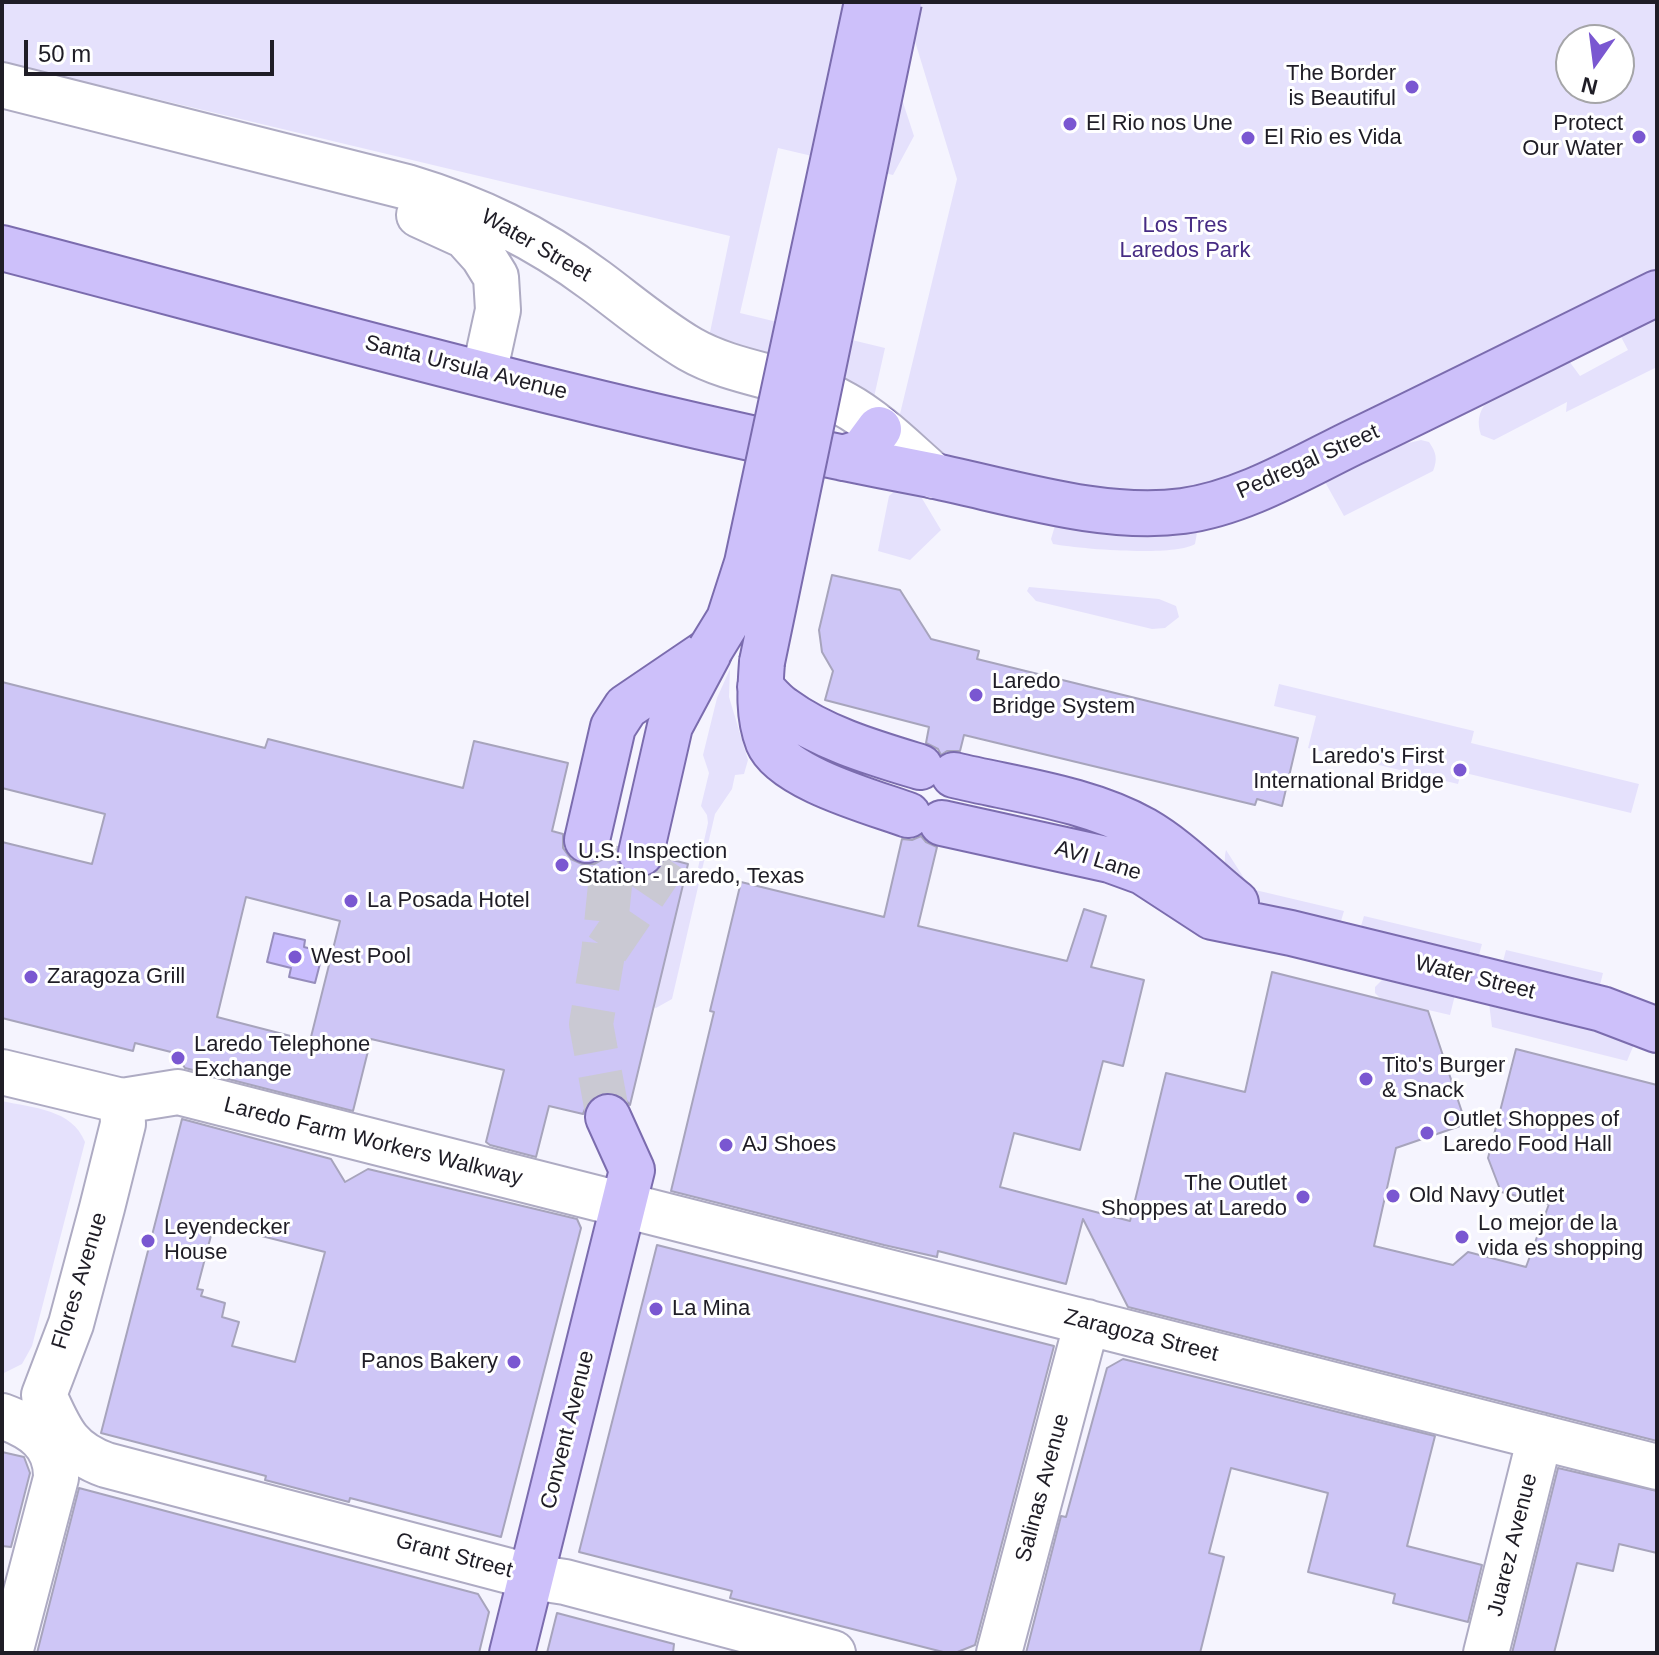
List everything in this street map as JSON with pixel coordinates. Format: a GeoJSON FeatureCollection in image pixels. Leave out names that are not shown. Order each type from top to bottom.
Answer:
{"type":"FeatureCollection","features":[{"type":"Feature","properties":{"kind":"main road"},"geometry":{"type":"LineString","coordinates":[[628,850],[637,745],[647,721],[662,700],[710,650],[729,619],[747,563],[867,2]]}},
{"type":"Feature","properties":{"kind":"main road","name":"AVI Lane"},"geometry":{"type":"LineString","coordinates":[[899,2],[761,675],[760,716],[769,745],[784,763],[829,787],[925,819],[1110,860],[1143,872],[1212,917],[1291,933]]}},
{"type":"Feature","properties":{"kind":"main road","name":"Santa Ursula Avenue"},"geometry":{"type":"LineString","coordinates":[[2,248],[439,363],[843,458],[934,476]]}},
{"type":"Feature","properties":{"kind":"main road","name":"Pedregal Street"},"geometry":{"type":"LineString","coordinates":[[934,476],[1107,511],[1138,514],[1187,511],[1245,494],[1270,483],[1657,293]]}},
{"type":"Feature","properties":{"kind":"main road"},"geometry":{"type":"LineString","coordinates":[[843,458],[862,452],[879,429]]}},
{"type":"Feature","properties":{"kind":"main road"},"geometry":{"type":"LineString","coordinates":[[761,675],[783,709],[870,752],[1076,804],[1143,830],[1238,904],[1291,933]]}},
{"type":"Feature","properties":{"kind":"main road","name":"Water Street"},"geometry":{"type":"LineString","coordinates":[[1291,933],[1602,1009],[1657,1030]]}},
{"type":"Feature","properties":{"kind":"main road"},"geometry":{"type":"LineString","coordinates":[[608,1117],[628,1188]]}},
{"type":"Feature","properties":{"kind":"main road","name":"Convent Avenue"},"geometry":{"type":"LineString","coordinates":[[512,1653],[628,1188]]}},
{"type":"Feature","properties":{"kind":"street","name":"Water Street"},"geometry":{"type":"LineString","coordinates":[[2,85],[457,202],[510,226],[594,280],[640,316],[692,350],[844,403],[934,476]]}},
{"type":"Feature","properties":{"kind":"street","name":"Water Street"},"geometry":{"type":"LineString","coordinates":[[2,109],[430,218],[465,236],[496,277],[498,310],[484,374]]}},
{"type":"Feature","properties":{"kind":"street"},"geometry":{"type":"LineString","coordinates":[[2,1072],[122,1101]]}},
{"type":"Feature","properties":{"kind":"street","name":"Laredo Farm Workers Walkway"},"geometry":{"type":"LineString","coordinates":[[122,1101],[178,1092],[628,1188]]}},
{"type":"Feature","properties":{"kind":"street","name":"Flores Avenue"},"geometry":{"type":"LineString","coordinates":[[65,1454],[56,1420],[23,1398],[71,1324],[123,1124],[122,1101]]}},
{"type":"Feature","properties":{"kind":"street","name":"Zaragoza Street"},"geometry":{"type":"LineString","coordinates":[[628,1188],[1087,1322],[1657,1467]]}},
{"type":"Feature","properties":{"kind":"street","name":"Salinas Avenue"},"geometry":{"type":"LineString","coordinates":[[999,1653],[1087,1322]]}},
{"type":"Feature","properties":{"kind":"street","name":"Grant Street"},"geometry":{"type":"LineString","coordinates":[[2,1416],[36,1430],[65,1454],[833,1653]]}},
{"type":"Feature","properties":{"kind":"street","name":"Juarez Avenue"},"geometry":{"type":"LineString","coordinates":[[1486,1653],[1540,1437]]}},
{"type":"Feature","properties":{"kind":"street"},"geometry":{"type":"LineString","coordinates":[[10,1653],[56,1478],[56,1466],[65,1454]]}},
{"type":"Feature","properties":{"kind":"green space"},"geometry":{"type":"Polygon","coordinates":[[[2,2],[870,2],[914,136],[893,175],[778,148],[740,313],[885,348],[874,397],[837,374],[708,342],[730,236],[2,62],[2,2]]]}},
{"type":"Feature","properties":{"kind":"green space","name":"Los Tres Laredos Park"},"geometry":{"type":"Polygon","coordinates":[[[903,2],[1657,2],[1657,268],[1319,436],[1203,487],[1164,493],[1115,494],[958,460],[936,451],[899,418],[957,179],[903,2]]]}},
{"type":"Feature","properties":{"kind":"green space"},"geometry":{"type":"Polygon","coordinates":[[[1657,316],[1657,367],[1566,412],[1567,402],[1494,440],[1481,435],[1479,418],[1487,402],[1569,361],[1580,376],[1628,350],[1620,335],[1657,316]]]}},
{"type":"Feature","properties":{"kind":"green space"},"geometry":{"type":"Polygon","coordinates":[[[1421,440],[1429,442],[1435,452],[1433,471],[1344,516],[1325,482],[1400,445],[1421,440]]]}},
{"type":"Feature","properties":{"kind":"green space"},"geometry":{"type":"Polygon","coordinates":[[[897,489],[920,495],[941,530],[910,560],[878,551],[889,496],[897,489]]]}},
{"type":"Feature","properties":{"kind":"green space"},"geometry":{"type":"Polygon","coordinates":[[[1057,519],[1198,527],[1195,544],[1184,548],[1104,550],[1053,544],[1051,539],[1057,519]]]}},
{"type":"Feature","properties":{"kind":"green space"},"geometry":{"type":"Polygon","coordinates":[[[1029,587],[1159,599],[1176,606],[1179,617],[1165,628],[1152,629],[1036,601],[1027,591],[1029,587]]]}},
{"type":"Feature","properties":{"kind":"green space"},"geometry":{"type":"Polygon","coordinates":[[[730,669],[729,697],[748,760],[744,774],[735,775],[732,789],[715,814],[672,999],[656,1008],[653,1007],[683,883],[693,883],[696,877],[708,823],[701,806],[709,773],[703,755],[717,698],[730,669]]]}},
{"type":"Feature","properties":{"kind":"green space"},"geometry":{"type":"Polygon","coordinates":[[[1279,684],[1474,731],[1471,743],[1639,784],[1631,813],[1461,772],[1458,784],[1308,748],[1316,716],[1274,706],[1279,684]]]}},
{"type":"Feature","properties":{"kind":"green space"},"geometry":{"type":"Polygon","coordinates":[[[1226,850],[1251,889],[1344,911],[1341,921],[1361,926],[1364,916],[1482,944],[1479,955],[1474,960],[1276,911],[1239,888],[1227,870],[1226,850]]]}},
{"type":"Feature","properties":{"kind":"green space"},"geometry":{"type":"Polygon","coordinates":[[[1506,950],[1603,973],[1600,985],[1581,980],[1579,987],[1502,965],[1506,950]]]}},
{"type":"Feature","properties":{"kind":"green space"},"geometry":{"type":"Polygon","coordinates":[[[1384,978],[1455,995],[1450,1015],[1381,999],[1375,993],[1375,987],[1384,978]]]}},
{"type":"Feature","properties":{"kind":"green space"},"geometry":{"type":"Polygon","coordinates":[[[1489,1003],[1607,1031],[1635,1042],[1627,1061],[1492,1027],[1489,1003]]]}},
{"type":"Feature","properties":{"kind":"green space"},"geometry":{"type":"Polygon","coordinates":[[[2,1101],[61,1116],[79,1131],[85,1142],[32,1346],[22,1364],[2,1374],[2,1101]]]}},
{"type":"Feature","properties":{"kind":"shaded area","name":"West Pool"},"geometry":{"type":"Polygon","coordinates":[[[274,933],[305,940],[304,947],[323,952],[315,983],[289,977],[291,968],[267,962],[274,933]]]}},
{"type":"Feature","properties":{"kind":"building","name":"Laredo Bridge System"},"geometry":{"type":"Polygon","coordinates":[[[832,575],[900,590],[931,639],[979,651],[977,659],[1298,738],[1282,806],[1257,799],[1255,805],[964,735],[960,751],[947,751],[941,755],[938,749],[926,743],[929,727],[825,700],[833,671],[822,652],[819,630],[832,575]]]}},
{"type":"Feature","properties":{"kind":"building"},"geometry":{"type":"Polygon","coordinates":[[[2,682],[265,748],[268,739],[463,788],[474,741],[568,763],[552,831],[563,834],[563,848],[571,859],[582,864],[594,864],[605,858],[611,846],[617,847],[617,860],[624,871],[636,877],[648,877],[659,870],[665,858],[688,864],[630,1105],[622,1096],[610,1092],[597,1095],[588,1102],[583,1114],[549,1106],[536,1157],[486,1142],[504,1070],[371,1039],[353,1111],[185,1068],[175,1053],[135,1043],[133,1051],[2,1018],[2,842],[92,864],[105,814],[2,788],[2,682]],[[246,897],[217,1017],[310,1041],[340,921],[246,897]]]}},
{"type":"Feature","properties":{"kind":"building"},"geometry":{"type":"Polygon","coordinates":[[[921,836],[937,847],[918,926],[1067,961],[1084,909],[1106,916],[1091,967],[1144,980],[1123,1066],[1103,1061],[1080,1150],[1014,1133],[1000,1187],[1130,1221],[1166,1073],[1245,1092],[1272,972],[1428,1011],[1466,1124],[1396,1148],[1374,1246],[1453,1265],[1468,1252],[1526,1267],[1549,1204],[1501,1192],[1488,1158],[1516,1049],[1657,1085],[1657,1441],[1128,1307],[1083,1219],[1066,1284],[938,1251],[937,1257],[884,1245],[671,1191],[741,882],[884,917],[902,839],[912,840],[921,836]]]}},
{"type":"Feature","properties":{"kind":"building"},"geometry":{"type":"Polygon","coordinates":[[[182,1119],[331,1159],[345,1182],[368,1169],[577,1219],[581,1228],[501,1537],[350,1498],[349,1502],[265,1480],[266,1476],[101,1433],[182,1119]],[[214,1224],[197,1289],[203,1290],[201,1296],[225,1303],[222,1317],[239,1322],[232,1346],[295,1362],[325,1252],[214,1224]]]}},
{"type":"Feature","properties":{"kind":"building"},"geometry":{"type":"Polygon","coordinates":[[[657,1245],[1054,1346],[975,1645],[947,1653],[730,1598],[732,1591],[579,1552],[657,1245]]]}},
{"type":"Feature","properties":{"kind":"building"},"geometry":{"type":"Polygon","coordinates":[[[1123,1359],[1435,1436],[1407,1546],[1482,1565],[1468,1622],[1393,1603],[1395,1594],[1308,1572],[1328,1493],[1231,1468],[1209,1553],[1224,1557],[1200,1653],[1026,1653],[1061,1516],[1066,1517],[1107,1368],[1123,1359]]]}},
{"type":"Feature","properties":{"kind":"building"},"geometry":{"type":"Polygon","coordinates":[[[2,1452],[24,1457],[30,1473],[11,1547],[2,1546],[2,1452]]]}},
{"type":"Feature","properties":{"kind":"building"},"geometry":{"type":"Polygon","coordinates":[[[1558,1468],[1657,1491],[1657,1553],[1619,1544],[1613,1571],[1577,1563],[1554,1653],[1512,1653],[1558,1468]]]}},
{"type":"Feature","properties":{"kind":"building"},"geometry":{"type":"Polygon","coordinates":[[[79,1488],[478,1594],[489,1612],[479,1653],[37,1653],[79,1488]]]}},
{"type":"Feature","properties":{"kind":"building"},"geometry":{"type":"Polygon","coordinates":[[[557,1613],[674,1644],[673,1653],[547,1653],[557,1613]]]}},
{"type":"Feature","properties":{"kind":"tunnel"},"geometry":{"type":"LineString","coordinates":[[608,1117],[591,1024],[603,954],[614,846]]}},
{"type":"Feature","properties":{"kind":"tunnel"},"geometry":{"type":"LineString","coordinates":[[607,949],[668,859]]}},
{"type":"Feature","properties":{"kind":"place","name":"The Border is Beautiful"},"geometry":{"type":"Point","coordinates":[1412,87]}},
{"type":"Feature","properties":{"kind":"place","name":"El Rio nos Une"},"geometry":{"type":"Point","coordinates":[1070,124]}},
{"type":"Feature","properties":{"kind":"place","name":"Protect Our Water"},"geometry":{"type":"Point","coordinates":[1639,137]}},
{"type":"Feature","properties":{"kind":"place","name":"El Rio es Vida"},"geometry":{"type":"Point","coordinates":[1248,138]}},
{"type":"Feature","properties":{"kind":"place","name":"Laredo Bridge System"},"geometry":{"type":"Point","coordinates":[976,695]}},
{"type":"Feature","properties":{"kind":"place","name":"Laredo's First International Bridge"},"geometry":{"type":"Point","coordinates":[1460,770]}},
{"type":"Feature","properties":{"kind":"place","name":"U.S. Inspection Station - Laredo, Texas"},"geometry":{"type":"Point","coordinates":[562,865]}},
{"type":"Feature","properties":{"kind":"place","name":"La Posada Hotel"},"geometry":{"type":"Point","coordinates":[351,901]}},
{"type":"Feature","properties":{"kind":"place","name":"West Pool"},"geometry":{"type":"Point","coordinates":[295,957]}},
{"type":"Feature","properties":{"kind":"place","name":"Zaragoza Grill"},"geometry":{"type":"Point","coordinates":[31,977]}},
{"type":"Feature","properties":{"kind":"place","name":"Laredo Telephone Exchange"},"geometry":{"type":"Point","coordinates":[178,1058]}},
{"type":"Feature","properties":{"kind":"place","name":"Tito's Burger & Snack"},"geometry":{"type":"Point","coordinates":[1366,1079]}},
{"type":"Feature","properties":{"kind":"place","name":"Outlet Shoppes of Laredo Food Hall"},"geometry":{"type":"Point","coordinates":[1427,1133]}},
{"type":"Feature","properties":{"kind":"place","name":"AJ Shoes"},"geometry":{"type":"Point","coordinates":[726,1145]}},
{"type":"Feature","properties":{"kind":"place","name":"Old Navy Outlet"},"geometry":{"type":"Point","coordinates":[1393,1196]}},
{"type":"Feature","properties":{"kind":"place","name":"The Outlet Shoppes at Laredo"},"geometry":{"type":"Point","coordinates":[1303,1197]}},
{"type":"Feature","properties":{"kind":"place","name":"Lo mejor de la vida es shopping"},"geometry":{"type":"Point","coordinates":[1462,1237]}},
{"type":"Feature","properties":{"kind":"place","name":"Leyendecker House"},"geometry":{"type":"Point","coordinates":[148,1241]}},
{"type":"Feature","properties":{"kind":"place","name":"La Mina"},"geometry":{"type":"Point","coordinates":[656,1309]}},
{"type":"Feature","properties":{"kind":"place","name":"Panos Bakery"},"geometry":{"type":"Point","coordinates":[514,1362]}}]}
